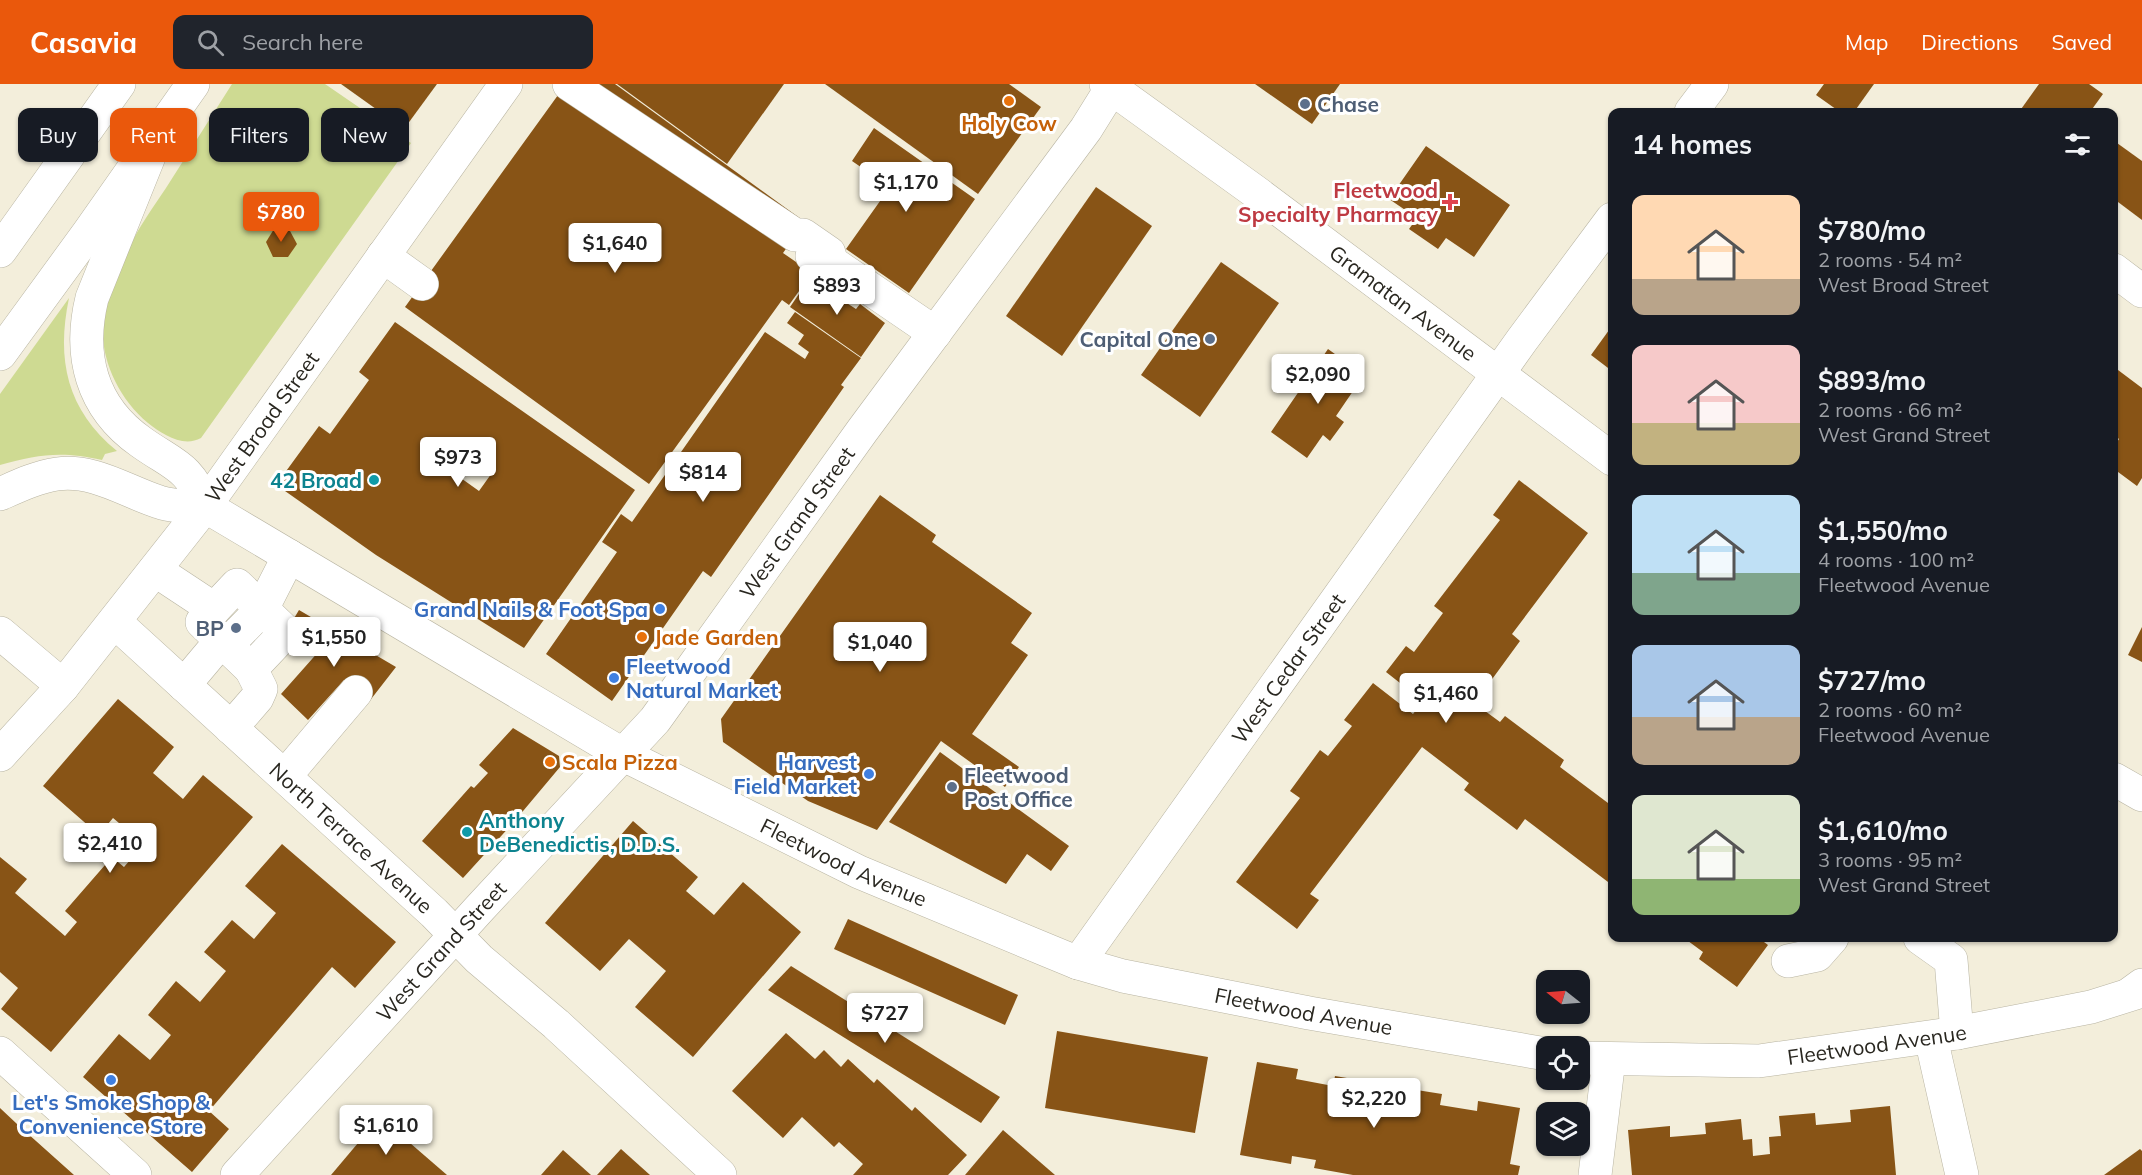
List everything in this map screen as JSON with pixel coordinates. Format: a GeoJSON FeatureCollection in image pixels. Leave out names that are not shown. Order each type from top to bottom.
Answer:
{"type":"FeatureCollection","features":[{"type":"Feature","properties":{"kind":"main road"},"geometry":{"type":"LineString","coordinates":[[0,251],[119,84]]}},
{"type":"Feature","properties":{"kind":"main road"},"geometry":{"type":"LineString","coordinates":[[176,108],[193,84]]}},
{"type":"Feature","properties":{"kind":"main road","name":"West Broad Street"},"geometry":{"type":"LineString","coordinates":[[0,754],[63,686],[205,506],[506,84]]}},
{"type":"Feature","properties":{"kind":"main road"},"geometry":{"type":"LineString","coordinates":[[568,84],[795,236],[796,246],[823,263],[831,262],[935,333]]}},
{"type":"Feature","properties":{"kind":"main road"},"geometry":{"type":"LineString","coordinates":[[1694,108],[1712,84]]}},
{"type":"Feature","properties":{"kind":"main road","name":"West Grand Street"},"geometry":{"type":"LineString","coordinates":[[237,1175],[622,754],[656,720],[862,431],[1086,129],[1110,85]]}},
{"type":"Feature","properties":{"kind":"main road","name":"Gramatan Avenue"},"geometry":{"type":"LineString","coordinates":[[1110,85],[1608,456]]}},
{"type":"Feature","properties":{"kind":"main road"},"geometry":{"type":"LineString","coordinates":[[0,354],[138,162]]}},
{"type":"Feature","properties":{"kind":"main road"},"geometry":{"type":"LineString","coordinates":[[0,494],[57,474],[80,474],[101,479],[159,502],[171,505],[205,506],[197,486],[183,470],[140,442],[114,418],[95,390],[87,354],[87,326],[92,298],[147,162]]}},
{"type":"Feature","properties":{"kind":"main road","name":"West Cedar Street"},"geometry":{"type":"LineString","coordinates":[[1078,963],[1608,224]]}},
{"type":"Feature","properties":{"kind":"main road"},"geometry":{"type":"LineString","coordinates":[[383,256],[422,284]]}},
{"type":"Feature","properties":{"kind":"main road"},"geometry":{"type":"LineString","coordinates":[[2118,273],[2142,291]]}},
{"type":"Feature","properties":{"kind":"main road","name":"Fleetwood Avenue"},"geometry":{"type":"LineString","coordinates":[[205,506],[622,754],[859,872],[1078,963],[1123,976],[1253,1002],[1536,1052]]}},
{"type":"Feature","properties":{"kind":"main road"},"geometry":{"type":"LineString","coordinates":[[184,685],[223,643],[262,609],[289,556]]}},
{"type":"Feature","properties":{"kind":"main road"},"geometry":{"type":"LineString","coordinates":[[155,570],[214,609]]}},
{"type":"Feature","properties":{"kind":"main road"},"geometry":{"type":"LineString","coordinates":[[231,728],[257,698],[261,688],[252,669],[201,622],[237,585],[286,632],[252,669]]}},
{"type":"Feature","properties":{"kind":"main road","name":"North Terrace Avenue"},"geometry":{"type":"LineString","coordinates":[[115,622],[435,913],[479,959],[556,1024],[720,1175]]}},
{"type":"Feature","properties":{"kind":"main road"},"geometry":{"type":"LineString","coordinates":[[0,633],[63,686]]}},
{"type":"Feature","properties":{"kind":"main road"},"geometry":{"type":"LineString","coordinates":[[285,776],[356,692]]}},
{"type":"Feature","properties":{"kind":"main road"},"geometry":{"type":"LineString","coordinates":[[2118,781],[2142,795]]}},
{"type":"Feature","properties":{"kind":"main road"},"geometry":{"type":"LineString","coordinates":[[1788,962],[1817,954],[1828,942]]}},
{"type":"Feature","properties":{"kind":"main road"},"geometry":{"type":"LineString","coordinates":[[1926,942],[1951,960],[1944,1035],[1962,1175]]}},
{"type":"Feature","properties":{"kind":"main road","name":"Fleetwood Avenue"},"geometry":{"type":"LineString","coordinates":[[1595,1175],[1594,1058],[1759,1061],[1944,1035],[2091,1007],[2138,990]]}},
{"type":"Feature","properties":{"kind":"main road"},"geometry":{"type":"LineString","coordinates":[[0,1053],[135,1175]]}},
{"type":"Feature","properties":{"kind":"green space"},"geometry":{"type":"Polygon","coordinates":[[[232,84],[325,84],[360,108],[321,108],[321,162],[397,162],[201,438],[194,441],[180,441],[148,423],[127,401],[112,374],[107,359],[104,344],[104,313],[126,254],[138,231],[182,162],[197,162],[197,139],[209,120],[209,162],[309,162],[309,108],[217,108],[232,84]]]}},
{"type":"Feature","properties":{"kind":"green space"},"geometry":{"type":"Polygon","coordinates":[[[69,298],[64,342],[69,382],[76,401],[87,419],[117,451],[105,454],[102,460],[75,455],[51,455],[26,458],[0,465],[0,394],[69,298]]]}},
{"type":"Feature","properties":{"kind":"building"},"geometry":{"type":"Polygon","coordinates":[[[341,84],[437,84],[409,122],[409,108],[375,108],[341,84]]]}},
{"type":"Feature","properties":{"kind":"building"},"geometry":{"type":"Polygon","coordinates":[[[566,84],[615,84],[805,222],[783,253],[812,273],[789,305],[782,300],[649,484],[405,307],[566,84]]]}},
{"type":"Feature","properties":{"kind":"building"},"geometry":{"type":"Polygon","coordinates":[[[617,84],[784,84],[727,164],[617,84]]]}},
{"type":"Feature","properties":{"kind":"building"},"geometry":{"type":"Polygon","coordinates":[[[825,84],[1009,84],[1041,107],[978,194],[825,84]]]}},
{"type":"Feature","properties":{"kind":"building","name":"Chase"},"geometry":{"type":"Polygon","coordinates":[[[1255,84],[1340,84],[1312,124],[1255,84]]]}},
{"type":"Feature","properties":{"kind":"building"},"geometry":{"type":"Polygon","coordinates":[[[1824,84],[1874,84],[1857,108],[1834,108],[1816,95],[1824,84]]]}},
{"type":"Feature","properties":{"kind":"building"},"geometry":{"type":"Polygon","coordinates":[[[2039,84],[2089,84],[2103,94],[2093,108],[2022,108],[2039,84]]]}},
{"type":"Feature","properties":{"kind":"building"},"geometry":{"type":"Polygon","coordinates":[[[874,128],[975,199],[909,293],[846,249],[890,187],[852,161],[874,128]]]}},
{"type":"Feature","properties":{"kind":"building"},"geometry":{"type":"Polygon","coordinates":[[[2118,144],[2142,161],[2142,220],[2118,202],[2118,144]]]}},
{"type":"Feature","properties":{"kind":"building","name":"Fleetwood Specialty Pharmacy"},"geometry":{"type":"Polygon","coordinates":[[[1426,146],[1510,205],[1474,257],[1446,238],[1438,249],[1409,229],[1417,218],[1389,199],[1426,146]]]}},
{"type":"Feature","properties":{"kind":"building"},"geometry":{"type":"Polygon","coordinates":[[[1096,187],[1152,226],[1062,356],[1006,316],[1096,187]]]}},
{"type":"Feature","properties":{"kind":"building"},"geometry":{"type":"Polygon","coordinates":[[[274,229],[290,231],[297,244],[288,257],[273,257],[266,242],[274,229]]]}},
{"type":"Feature","properties":{"kind":"building","name":"Capital One"},"geometry":{"type":"Polygon","coordinates":[[[1221,262],[1279,303],[1200,417],[1141,375],[1221,262]]]}},
{"type":"Feature","properties":{"kind":"building"},"geometry":{"type":"Polygon","coordinates":[[[812,275],[844,297],[842,300],[856,309],[860,304],[885,323],[861,357],[790,307],[812,275]]]}},
{"type":"Feature","properties":{"kind":"building"},"geometry":{"type":"Polygon","coordinates":[[[795,312],[861,358],[841,385],[844,387],[711,577],[703,571],[612,701],[546,654],[617,552],[602,542],[621,514],[632,522],[765,332],[805,359],[809,352],[798,344],[804,335],[787,323],[795,312]]]}},
{"type":"Feature","properties":{"kind":"building","name":"42 Broad"},"geometry":{"type":"Polygon","coordinates":[[[395,322],[635,490],[524,648],[376,555],[285,491],[284,474],[319,426],[330,434],[369,380],[359,372],[395,322]],[[467,450],[451,471],[479,491],[494,470],[467,450]]]}},
{"type":"Feature","properties":{"kind":"building"},"geometry":{"type":"Polygon","coordinates":[[[1608,332],[1608,368],[1591,355],[1608,332]]]}},
{"type":"Feature","properties":{"kind":"building"},"geometry":{"type":"Polygon","coordinates":[[[1328,349],[1364,375],[1336,416],[1344,422],[1330,441],[1323,435],[1307,458],[1271,432],[1328,349]]]}},
{"type":"Feature","properties":{"kind":"building"},"geometry":{"type":"Polygon","coordinates":[[[2118,370],[2142,388],[2142,478],[2137,486],[2118,472],[2118,370]]]}},
{"type":"Feature","properties":{"kind":"building"},"geometry":{"type":"Polygon","coordinates":[[[1519,480],[1588,533],[1512,634],[1520,641],[1490,682],[1481,676],[1466,697],[1500,722],[1505,716],[1564,760],[1560,767],[1608,803],[1608,882],[1525,819],[1517,830],[1464,790],[1469,783],[1422,747],[1310,894],[1319,900],[1297,929],[1236,882],[1300,798],[1290,791],[1320,750],[1328,756],[1352,726],[1344,720],[1373,683],[1413,714],[1423,701],[1386,672],[1406,646],[1414,652],[1443,613],[1434,606],[1500,520],[1493,515],[1519,480]]]}},
{"type":"Feature","properties":{"kind":"building"},"geometry":{"type":"Polygon","coordinates":[[[880,495],[936,535],[932,542],[1032,613],[1011,643],[1028,655],[972,734],[1019,767],[1005,787],[941,741],[877,830],[808,801],[723,742],[721,719],[880,495]]]}},
{"type":"Feature","properties":{"kind":"building"},"geometry":{"type":"Polygon","coordinates":[[[299,610],[396,667],[368,703],[344,680],[308,720],[281,694],[320,650],[294,625],[293,620],[299,610]]]}},
{"type":"Feature","properties":{"kind":"building"},"geometry":{"type":"Polygon","coordinates":[[[2142,627],[2142,662],[2128,655],[2142,627]]]}},
{"type":"Feature","properties":{"kind":"building"},"geometry":{"type":"Polygon","coordinates":[[[118,699],[174,747],[153,773],[183,799],[203,775],[253,817],[51,1052],[1,1009],[18,988],[0,972],[0,857],[27,879],[15,893],[65,936],[77,922],[65,911],[112,857],[124,867],[144,844],[113,818],[99,835],[43,786],[118,699]]]}},
{"type":"Feature","properties":{"kind":"building"},"geometry":{"type":"Polygon","coordinates":[[[513,728],[559,756],[560,767],[463,878],[422,841],[471,786],[474,788],[488,773],[479,765],[513,728]]]}},
{"type":"Feature","properties":{"kind":"building","name":"Fleetwood Post Office"},"geometry":{"type":"Polygon","coordinates":[[[940,752],[1069,846],[1051,871],[1027,854],[1006,884],[889,822],[940,752]]]}},
{"type":"Feature","properties":{"kind":"building"},"geometry":{"type":"Polygon","coordinates":[[[633,821],[698,877],[686,891],[714,915],[743,882],[801,932],[693,1057],[635,1007],[666,971],[629,939],[600,971],[545,923],[633,821]]]}},
{"type":"Feature","properties":{"kind":"building"},"geometry":{"type":"Polygon","coordinates":[[[282,844],[396,942],[355,988],[332,967],[209,1111],[229,1129],[192,1172],[83,1077],[119,1034],[150,1060],[171,1035],[148,1015],[176,981],[200,1002],[226,971],[204,952],[232,920],[254,939],[276,913],[245,886],[282,844]]]}},
{"type":"Feature","properties":{"kind":"building"},"geometry":{"type":"Polygon","coordinates":[[[848,919],[1018,995],[1005,1025],[834,949],[848,919]]]}},
{"type":"Feature","properties":{"kind":"building"},"geometry":{"type":"Polygon","coordinates":[[[1689,942],[1764,942],[1768,945],[1737,987],[1699,959],[1703,952],[1689,942]]]}},
{"type":"Feature","properties":{"kind":"building"},"geometry":{"type":"Polygon","coordinates":[[[791,966],[1000,1097],[981,1123],[768,990],[791,966]]]}},
{"type":"Feature","properties":{"kind":"building"},"geometry":{"type":"Polygon","coordinates":[[[1057,1031],[1208,1057],[1195,1133],[1045,1108],[1057,1031]]]}},
{"type":"Feature","properties":{"kind":"building"},"geometry":{"type":"Polygon","coordinates":[[[786,1033],[815,1059],[824,1050],[841,1067],[848,1059],[874,1083],[877,1079],[912,1111],[915,1107],[967,1155],[948,1175],[853,1175],[863,1164],[839,1142],[834,1147],[802,1117],[783,1138],[732,1091],[786,1033]]]}},
{"type":"Feature","properties":{"kind":"building"},"geometry":{"type":"Polygon","coordinates":[[[1257,1062],[1298,1069],[1296,1079],[1333,1086],[1335,1076],[1371,1082],[1366,1104],[1400,1110],[1404,1088],[1442,1094],[1440,1105],[1477,1111],[1478,1101],[1520,1108],[1510,1164],[1520,1166],[1518,1175],[1353,1175],[1314,1168],[1316,1160],[1292,1156],[1291,1164],[1240,1155],[1257,1062]]]}},
{"type":"Feature","properties":{"kind":"building"},"geometry":{"type":"Polygon","coordinates":[[[1890,1106],[1896,1175],[1632,1175],[1628,1130],[1670,1126],[1670,1137],[1706,1134],[1705,1123],[1741,1119],[1743,1140],[1752,1139],[1753,1156],[1770,1154],[1769,1137],[1781,1136],[1779,1116],[1815,1113],[1816,1125],[1851,1122],[1850,1110],[1890,1106]]]}},
{"type":"Feature","properties":{"kind":"building"},"geometry":{"type":"Polygon","coordinates":[[[0,1108],[17,1124],[74,1175],[0,1175],[0,1108]]]}},
{"type":"Feature","properties":{"kind":"building"},"geometry":{"type":"Polygon","coordinates":[[[380,1117],[447,1175],[331,1175],[380,1117]]]}},
{"type":"Feature","properties":{"kind":"building"},"geometry":{"type":"Polygon","coordinates":[[[1003,1130],[1055,1175],[965,1175],[1003,1130]]]}},
{"type":"Feature","properties":{"kind":"building"},"geometry":{"type":"Polygon","coordinates":[[[621,1149],[650,1175],[597,1175],[621,1149]]]}},
{"type":"Feature","properties":{"kind":"building"},"geometry":{"type":"Polygon","coordinates":[[[2140,1149],[2142,1151],[2142,1175],[2104,1175],[2140,1149]]]}},
{"type":"Feature","properties":{"kind":"building"},"geometry":{"type":"Polygon","coordinates":[[[563,1150],[591,1175],[541,1175],[563,1150]]]}},
{"type":"Feature","properties":{"kind":"place","name":"Holy Cow"},"geometry":{"type":"Point","coordinates":[1009,101]}},
{"type":"Feature","properties":{"kind":"place","name":"Chase"},"geometry":{"type":"Point","coordinates":[1305,104]}},
{"type":"Feature","properties":{"kind":"place","name":"Fleetwood Specialty Pharmacy"},"geometry":{"type":"Point","coordinates":[1450,202]}},
{"type":"Feature","properties":{"kind":"place","name":"Capital One"},"geometry":{"type":"Point","coordinates":[1210,339]}},
{"type":"Feature","properties":{"kind":"place","name":"42 Broad"},"geometry":{"type":"Point","coordinates":[374,480]}},
{"type":"Feature","properties":{"kind":"place","name":"Grand Nails & Foot Spa"},"geometry":{"type":"Point","coordinates":[660,609]}},
{"type":"Feature","properties":{"kind":"place","name":"BP"},"geometry":{"type":"Point","coordinates":[236,628]}},
{"type":"Feature","properties":{"kind":"place","name":"Jade Garden"},"geometry":{"type":"Point","coordinates":[642,637]}},
{"type":"Feature","properties":{"kind":"place","name":"Fleetwood Natural Market"},"geometry":{"type":"Point","coordinates":[614,678]}},
{"type":"Feature","properties":{"kind":"place","name":"Scala Pizza"},"geometry":{"type":"Point","coordinates":[550,762]}},
{"type":"Feature","properties":{"kind":"place","name":"Harvest Field Market"},"geometry":{"type":"Point","coordinates":[869,774]}},
{"type":"Feature","properties":{"kind":"place","name":"Fleetwood Post Office"},"geometry":{"type":"Point","coordinates":[952,787]}},
{"type":"Feature","properties":{"kind":"place","name":"Anthony DeBenedictis, D.D.S."},"geometry":{"type":"Point","coordinates":[467,832]}},
{"type":"Feature","properties":{"kind":"place","name":"Let's Smoke Shop & Convenience Store"},"geometry":{"type":"Point","coordinates":[111,1080]}}]}
